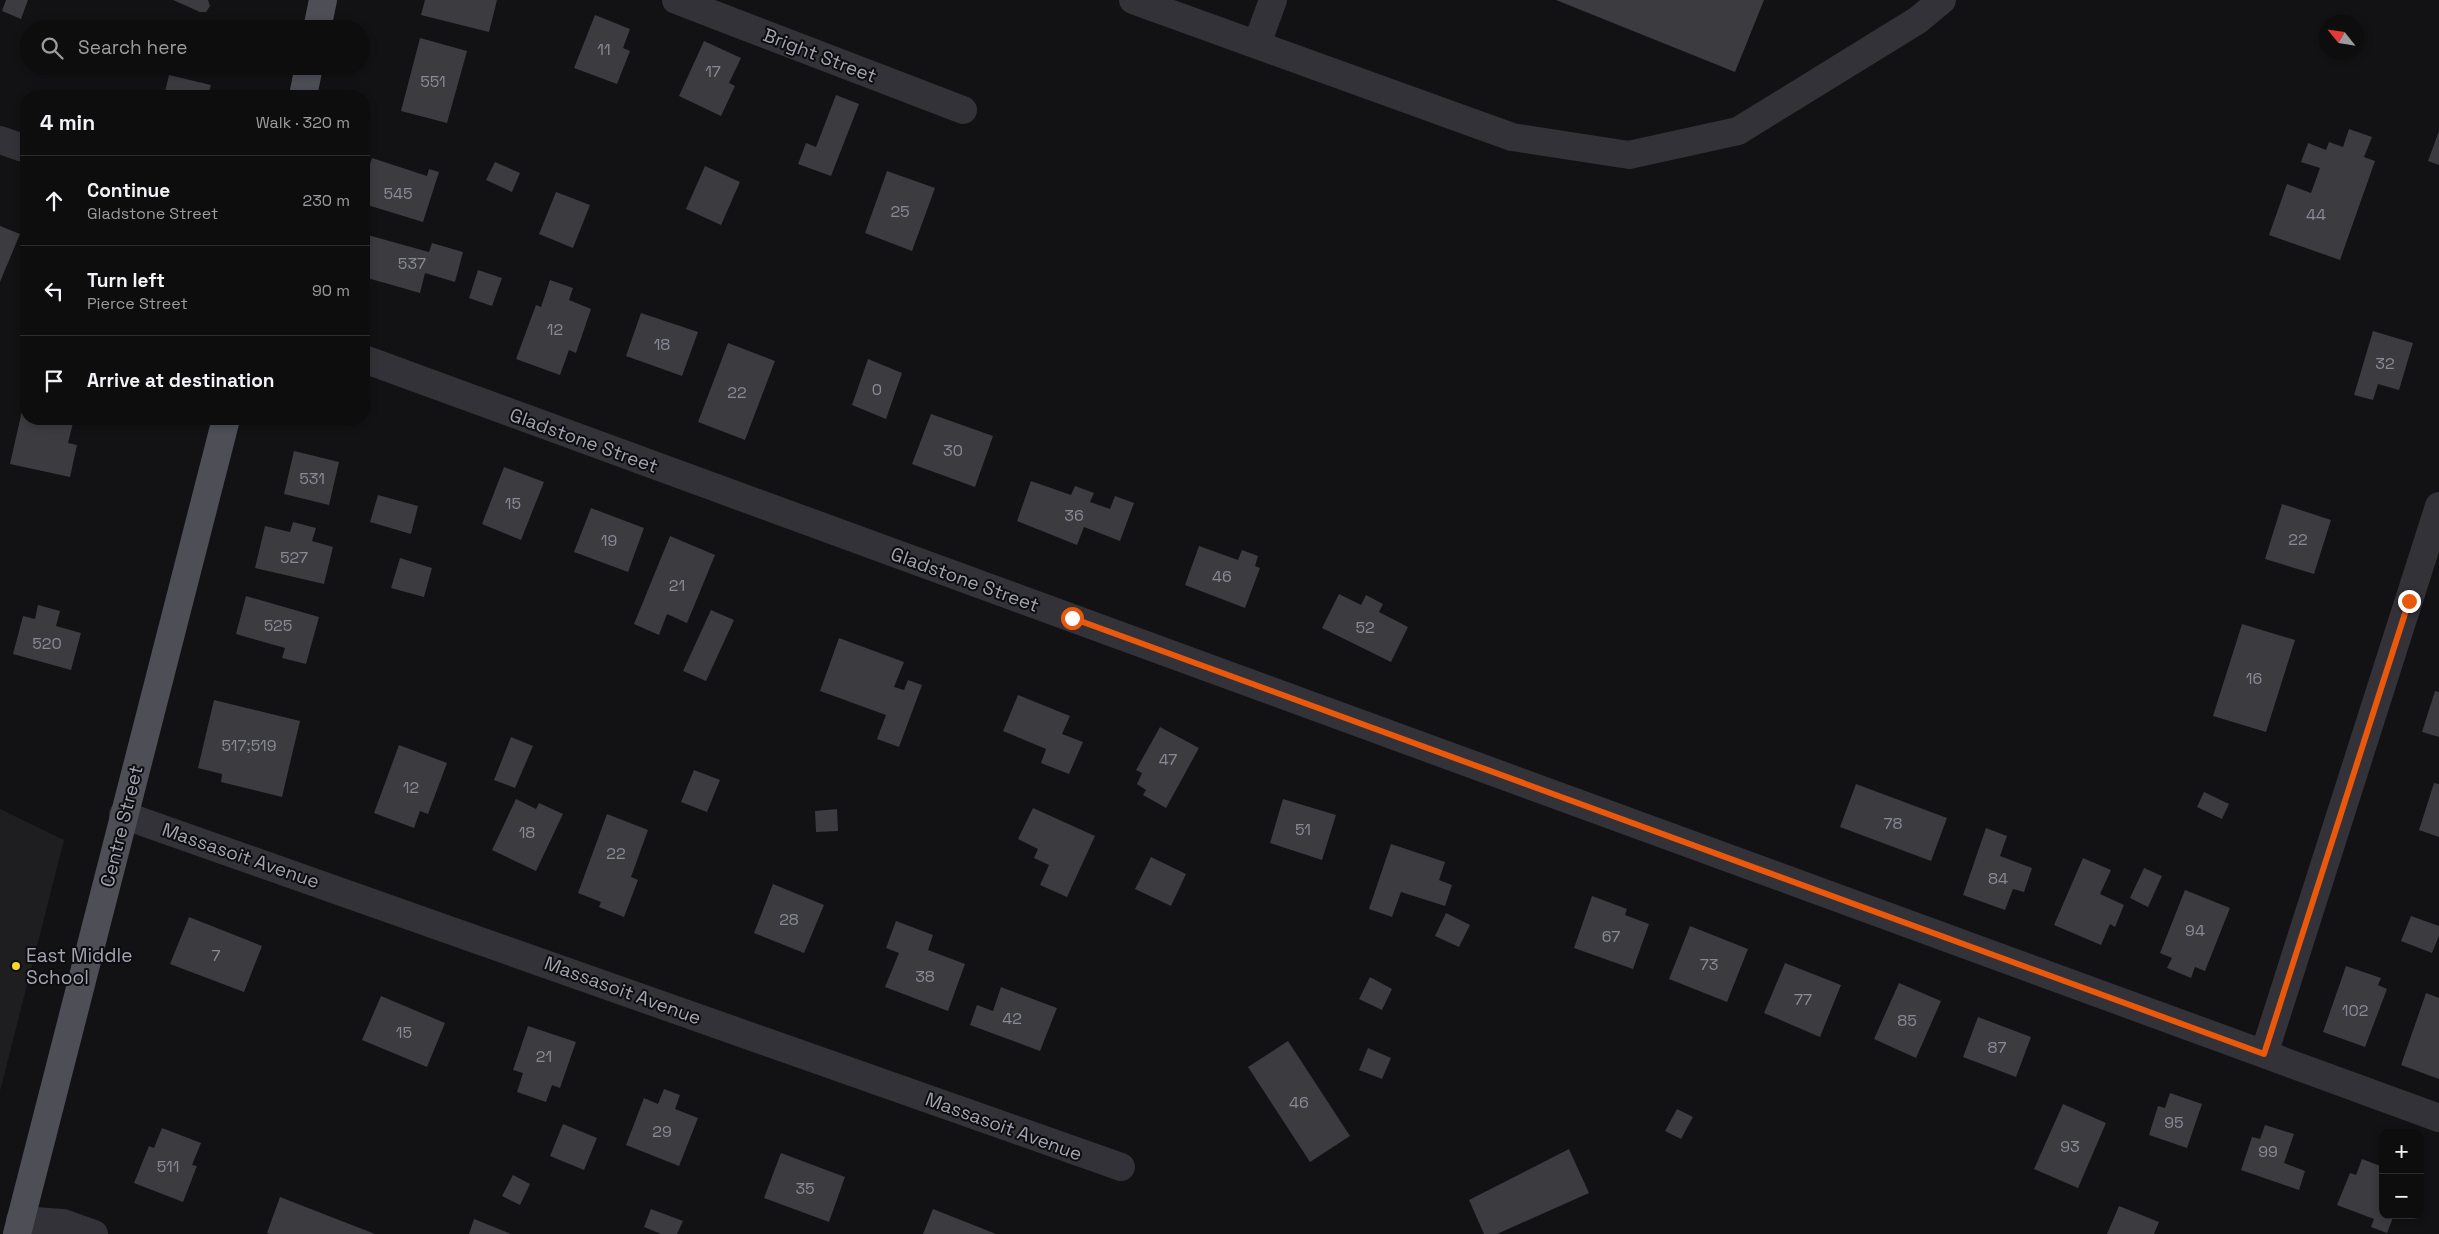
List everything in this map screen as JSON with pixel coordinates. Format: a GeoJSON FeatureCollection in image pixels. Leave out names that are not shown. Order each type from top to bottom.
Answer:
{"type":"FeatureCollection","features":[{"type":"Feature","properties":{"kind":"main road"},"geometry":{"type":"LineString","coordinates":[[319,20],[323,0]]}},
{"type":"Feature","properties":{"kind":"main road"},"geometry":{"type":"LineString","coordinates":[[304,90],[307,75]]}},
{"type":"Feature","properties":{"kind":"main road","name":"Centre Street"},"geometry":{"type":"LineString","coordinates":[[19,1227],[224,425]]}},
{"type":"Feature","properties":{"kind":"street","name":"Bright Street"},"geometry":{"type":"LineString","coordinates":[[676,0],[963,110]]}},
{"type":"Feature","properties":{"kind":"street"},"geometry":{"type":"LineString","coordinates":[[1133,0],[1512,137],[1629,155],[1738,131],[1918,20],[1942,0]]}},
{"type":"Feature","properties":{"kind":"street"},"geometry":{"type":"LineString","coordinates":[[1257,44],[1273,0]]}},
{"type":"Feature","properties":{"kind":"street"},"geometry":{"type":"LineString","coordinates":[[0,140],[20,147]]}},
{"type":"Feature","properties":{"kind":"street","name":"Gladstone Street"},"geometry":{"type":"LineString","coordinates":[[370,361],[2439,1118]]}},
{"type":"Feature","properties":{"kind":"street"},"geometry":{"type":"LineString","coordinates":[[2264,1054],[2439,506]]}},
{"type":"Feature","properties":{"kind":"street","name":"Massasoit Avenue"},"geometry":{"type":"LineString","coordinates":[[123,815],[1121,1167]]}},
{"type":"Feature","properties":{"kind":"street"},"geometry":{"type":"LineString","coordinates":[[19,1227],[63,1222],[94,1234]]}},
{"type":"Feature","properties":{"kind":"shaded area","name":"East Middle School"},"geometry":{"type":"Polygon","coordinates":[[[0,809],[64,840],[0,1091],[0,809]]]}},
{"type":"Feature","properties":{"kind":"building"},"geometry":{"type":"Polygon","coordinates":[[[6,0],[28,0],[21,19],[2,11],[6,0]]]}},
{"type":"Feature","properties":{"kind":"building"},"geometry":{"type":"Polygon","coordinates":[[[173,0],[208,0],[210,6],[206,12],[200,12],[173,0]]]}},
{"type":"Feature","properties":{"kind":"building"},"geometry":{"type":"Polygon","coordinates":[[[425,0],[497,0],[489,32],[421,15],[425,0]]]}},
{"type":"Feature","properties":{"kind":"building"},"geometry":{"type":"Polygon","coordinates":[[[1556,0],[1764,0],[1735,72],[1556,0]]]}},
{"type":"Feature","properties":{"kind":"building"},"geometry":{"type":"Polygon","coordinates":[[[595,15],[630,29],[623,48],[630,51],[617,84],[574,68],[595,15]]]}},
{"type":"Feature","properties":{"kind":"building"},"geometry":{"type":"Polygon","coordinates":[[[420,38],[467,51],[447,123],[401,111],[420,38]]]}},
{"type":"Feature","properties":{"kind":"building"},"geometry":{"type":"Polygon","coordinates":[[[704,41],[741,58],[729,83],[735,86],[721,116],[679,96],[704,41]]]}},
{"type":"Feature","properties":{"kind":"building"},"geometry":{"type":"Polygon","coordinates":[[[169,75],[211,85],[210,90],[165,90],[169,75]]]}},
{"type":"Feature","properties":{"kind":"building"},"geometry":{"type":"Polygon","coordinates":[[[836,95],[859,104],[831,176],[798,164],[806,143],[816,147],[836,95]]]}},
{"type":"Feature","properties":{"kind":"building"},"geometry":{"type":"Polygon","coordinates":[[[2349,129],[2372,137],[2364,157],[2375,161],[2340,260],[2269,235],[2287,184],[2311,193],[2320,168],[2301,162],[2308,143],[2326,150],[2329,142],[2343,147],[2349,129]]]}},
{"type":"Feature","properties":{"kind":"building"},"geometry":{"type":"Polygon","coordinates":[[[2439,131],[2439,165],[2428,161],[2439,131]]]}},
{"type":"Feature","properties":{"kind":"building"},"geometry":{"type":"Polygon","coordinates":[[[372,158],[427,176],[429,169],[439,172],[423,222],[370,206],[370,164],[372,158]]]}},
{"type":"Feature","properties":{"kind":"building"},"geometry":{"type":"Polygon","coordinates":[[[495,162],[520,173],[512,192],[486,180],[495,162]]]}},
{"type":"Feature","properties":{"kind":"building"},"geometry":{"type":"Polygon","coordinates":[[[705,166],[740,182],[721,225],[686,209],[705,166]]]}},
{"type":"Feature","properties":{"kind":"building"},"geometry":{"type":"Polygon","coordinates":[[[887,171],[935,188],[912,251],[865,233],[887,171]]]}},
{"type":"Feature","properties":{"kind":"building"},"geometry":{"type":"Polygon","coordinates":[[[556,192],[590,205],[573,248],[539,234],[556,192]]]}},
{"type":"Feature","properties":{"kind":"building"},"geometry":{"type":"Polygon","coordinates":[[[0,226],[20,234],[0,282],[0,226]]]}},
{"type":"Feature","properties":{"kind":"building"},"geometry":{"type":"Polygon","coordinates":[[[370,236],[429,252],[432,243],[463,252],[455,282],[425,273],[420,293],[370,279],[370,236]]]}},
{"type":"Feature","properties":{"kind":"building"},"geometry":{"type":"Polygon","coordinates":[[[478,270],[502,278],[492,306],[469,298],[478,270]]]}},
{"type":"Feature","properties":{"kind":"building"},"geometry":{"type":"Polygon","coordinates":[[[550,280],[573,288],[569,300],[591,309],[576,353],[569,350],[560,375],[516,359],[536,305],[541,307],[550,280]]]}},
{"type":"Feature","properties":{"kind":"building"},"geometry":{"type":"Polygon","coordinates":[[[641,313],[698,332],[682,376],[626,356],[641,313]]]}},
{"type":"Feature","properties":{"kind":"building"},"geometry":{"type":"Polygon","coordinates":[[[2373,331],[2413,343],[2399,390],[2378,384],[2373,400],[2354,395],[2373,331]]]}},
{"type":"Feature","properties":{"kind":"building"},"geometry":{"type":"Polygon","coordinates":[[[728,343],[775,361],[745,440],[698,422],[728,343]]]}},
{"type":"Feature","properties":{"kind":"building"},"geometry":{"type":"Polygon","coordinates":[[[868,359],[902,373],[886,419],[852,405],[868,359]]]}},
{"type":"Feature","properties":{"kind":"building"},"geometry":{"type":"Polygon","coordinates":[[[931,414],[993,436],[975,487],[912,464],[931,414]]]}},
{"type":"Feature","properties":{"kind":"building"},"geometry":{"type":"Polygon","coordinates":[[[20,420],[20,425],[72,425],[68,443],[77,445],[70,477],[10,464],[20,420]]]}},
{"type":"Feature","properties":{"kind":"building"},"geometry":{"type":"Polygon","coordinates":[[[294,451],[339,462],[329,505],[284,494],[294,451]]]}},
{"type":"Feature","properties":{"kind":"building"},"geometry":{"type":"Polygon","coordinates":[[[504,467],[544,482],[521,540],[482,524],[504,467]]]}},
{"type":"Feature","properties":{"kind":"building"},"geometry":{"type":"Polygon","coordinates":[[[1031,481],[1071,495],[1075,486],[1094,493],[1090,502],[1110,509],[1115,496],[1134,503],[1120,541],[1084,527],[1077,545],[1017,521],[1031,481]]]}},
{"type":"Feature","properties":{"kind":"building"},"geometry":{"type":"Polygon","coordinates":[[[378,495],[418,506],[411,534],[370,522],[378,495]]]}},
{"type":"Feature","properties":{"kind":"building"},"geometry":{"type":"Polygon","coordinates":[[[2282,504],[2331,520],[2314,574],[2265,559],[2282,504]]]}},
{"type":"Feature","properties":{"kind":"building"},"geometry":{"type":"Polygon","coordinates":[[[591,508],[644,528],[628,572],[574,552],[591,508]]]}},
{"type":"Feature","properties":{"kind":"building"},"geometry":{"type":"Polygon","coordinates":[[[293,522],[316,528],[312,541],[333,547],[324,584],[255,568],[265,526],[290,532],[293,522]]]}},
{"type":"Feature","properties":{"kind":"building"},"geometry":{"type":"Polygon","coordinates":[[[670,536],[715,555],[687,623],[667,614],[659,635],[634,624],[670,536]]]}},
{"type":"Feature","properties":{"kind":"building"},"geometry":{"type":"Polygon","coordinates":[[[1199,546],[1238,560],[1242,550],[1258,556],[1255,566],[1260,568],[1245,608],[1185,585],[1199,546]]]}},
{"type":"Feature","properties":{"kind":"building"},"geometry":{"type":"Polygon","coordinates":[[[400,558],[432,568],[424,597],[391,588],[400,558]]]}},
{"type":"Feature","properties":{"kind":"building"},"geometry":{"type":"Polygon","coordinates":[[[1339,594],[1361,605],[1366,595],[1383,604],[1379,612],[1408,627],[1391,662],[1322,628],[1339,594]]]}},
{"type":"Feature","properties":{"kind":"building"},"geometry":{"type":"Polygon","coordinates":[[[246,596],[319,617],[306,664],[282,658],[285,648],[236,634],[246,596]]]}},
{"type":"Feature","properties":{"kind":"building"},"geometry":{"type":"Polygon","coordinates":[[[38,605],[60,611],[56,626],[81,633],[71,670],[13,654],[23,616],[35,619],[38,605]]]}},
{"type":"Feature","properties":{"kind":"building"},"geometry":{"type":"Polygon","coordinates":[[[711,610],[734,620],[706,681],[683,671],[711,610]]]}},
{"type":"Feature","properties":{"kind":"building"},"geometry":{"type":"Polygon","coordinates":[[[2242,624],[2295,640],[2266,732],[2213,716],[2242,624]]]}},
{"type":"Feature","properties":{"kind":"building"},"geometry":{"type":"Polygon","coordinates":[[[839,638],[904,662],[894,687],[904,690],[908,680],[922,685],[899,747],[877,739],[886,715],[820,691],[839,638]]]}},
{"type":"Feature","properties":{"kind":"building"},"geometry":{"type":"Polygon","coordinates":[[[2435,691],[2439,692],[2439,737],[2422,732],[2435,691]]]}},
{"type":"Feature","properties":{"kind":"building"},"geometry":{"type":"Polygon","coordinates":[[[1018,695],[1070,716],[1062,734],[1083,742],[1069,774],[1041,763],[1046,749],[1003,731],[1018,695]]]}},
{"type":"Feature","properties":{"kind":"building"},"geometry":{"type":"Polygon","coordinates":[[[214,700],[300,721],[282,797],[221,782],[222,774],[198,768],[214,700]]]}},
{"type":"Feature","properties":{"kind":"building"},"geometry":{"type":"Polygon","coordinates":[[[1160,727],[1199,748],[1166,808],[1143,795],[1146,790],[1137,784],[1142,773],[1136,770],[1160,727]]]}},
{"type":"Feature","properties":{"kind":"building"},"geometry":{"type":"Polygon","coordinates":[[[511,737],[533,746],[515,788],[494,780],[511,737]]]}},
{"type":"Feature","properties":{"kind":"building"},"geometry":{"type":"Polygon","coordinates":[[[399,745],[447,763],[428,814],[420,811],[414,828],[374,813],[399,745]]]}},
{"type":"Feature","properties":{"kind":"building"},"geometry":{"type":"Polygon","coordinates":[[[694,770],[720,780],[707,812],[681,802],[694,770]]]}},
{"type":"Feature","properties":{"kind":"building"},"geometry":{"type":"Polygon","coordinates":[[[2434,783],[2439,784],[2439,837],[2419,830],[2434,783]]]}},
{"type":"Feature","properties":{"kind":"building"},"geometry":{"type":"Polygon","coordinates":[[[1856,784],[1947,818],[1931,861],[1840,827],[1856,784]]]}},
{"type":"Feature","properties":{"kind":"building"},"geometry":{"type":"Polygon","coordinates":[[[2204,792],[2229,804],[2222,819],[2197,807],[2204,792]]]}},
{"type":"Feature","properties":{"kind":"building"},"geometry":{"type":"Polygon","coordinates":[[[516,799],[536,809],[539,803],[563,814],[536,871],[492,850],[516,799]]]}},
{"type":"Feature","properties":{"kind":"building"},"geometry":{"type":"Polygon","coordinates":[[[1283,799],[1336,815],[1322,860],[1270,843],[1283,799]]]}},
{"type":"Feature","properties":{"kind":"building"},"geometry":{"type":"Polygon","coordinates":[[[1033,808],[1095,836],[1067,897],[1040,885],[1049,865],[1034,858],[1038,849],[1018,839],[1033,808]]]}},
{"type":"Feature","properties":{"kind":"building"},"geometry":{"type":"Polygon","coordinates":[[[837,809],[838,831],[816,832],[815,811],[837,809]]]}},
{"type":"Feature","properties":{"kind":"building"},"geometry":{"type":"Polygon","coordinates":[[[607,814],[648,830],[631,877],[638,880],[624,917],[599,907],[601,902],[578,893],[607,814]]]}},
{"type":"Feature","properties":{"kind":"building"},"geometry":{"type":"Polygon","coordinates":[[[1986,828],[2007,836],[2000,856],[2032,868],[2024,892],[2013,889],[2005,910],[1963,895],[1986,828]]]}},
{"type":"Feature","properties":{"kind":"building"},"geometry":{"type":"Polygon","coordinates":[[[1391,844],[1445,862],[1439,880],[1452,885],[1445,906],[1401,892],[1392,917],[1369,909],[1391,844]]]}},
{"type":"Feature","properties":{"kind":"building"},"geometry":{"type":"Polygon","coordinates":[[[1151,857],[1186,874],[1171,906],[1135,889],[1151,857]]]}},
{"type":"Feature","properties":{"kind":"building"},"geometry":{"type":"Polygon","coordinates":[[[2083,858],[2111,870],[2100,894],[2124,905],[2115,927],[2110,924],[2101,945],[2054,925],[2083,858]]]}},
{"type":"Feature","properties":{"kind":"building"},"geometry":{"type":"Polygon","coordinates":[[[2144,868],[2162,876],[2148,907],[2130,898],[2144,868]]]}},
{"type":"Feature","properties":{"kind":"building"},"geometry":{"type":"Polygon","coordinates":[[[773,884],[824,905],[804,953],[754,933],[773,884]]]}},
{"type":"Feature","properties":{"kind":"building"},"geometry":{"type":"Polygon","coordinates":[[[2185,890],[2230,908],[2205,971],[2195,967],[2191,978],[2167,968],[2172,958],[2160,953],[2185,890]]]}},
{"type":"Feature","properties":{"kind":"building"},"geometry":{"type":"Polygon","coordinates":[[[1592,896],[1627,909],[1625,915],[1649,924],[1633,969],[1574,948],[1592,896]]]}},
{"type":"Feature","properties":{"kind":"building"},"geometry":{"type":"Polygon","coordinates":[[[1446,913],[1470,925],[1459,947],[1435,936],[1446,913]]]}},
{"type":"Feature","properties":{"kind":"building"},"geometry":{"type":"Polygon","coordinates":[[[2411,916],[2439,926],[2439,936],[2432,953],[2401,941],[2411,916]]]}},
{"type":"Feature","properties":{"kind":"building"},"geometry":{"type":"Polygon","coordinates":[[[189,917],[262,946],[244,992],[170,964],[189,917]]]}},
{"type":"Feature","properties":{"kind":"building"},"geometry":{"type":"Polygon","coordinates":[[[896,921],[933,935],[928,950],[965,964],[948,1011],[885,987],[899,953],[886,948],[896,921]]]}},
{"type":"Feature","properties":{"kind":"building"},"geometry":{"type":"Polygon","coordinates":[[[1690,926],[1748,949],[1727,1002],[1669,979],[1690,926]]]}},
{"type":"Feature","properties":{"kind":"building"},"geometry":{"type":"Polygon","coordinates":[[[1785,963],[1841,985],[1820,1037],[1764,1013],[1785,963]]]}},
{"type":"Feature","properties":{"kind":"building"},"geometry":{"type":"Polygon","coordinates":[[[2346,966],[2381,978],[2378,985],[2387,989],[2365,1047],[2323,1032],[2346,966]]]}},
{"type":"Feature","properties":{"kind":"building"},"geometry":{"type":"Polygon","coordinates":[[[1370,977],[1392,989],[1382,1010],[1359,999],[1370,977]]]}},
{"type":"Feature","properties":{"kind":"building"},"geometry":{"type":"Polygon","coordinates":[[[1899,983],[1941,1001],[1916,1058],[1874,1039],[1899,983]]]}},
{"type":"Feature","properties":{"kind":"building"},"geometry":{"type":"Polygon","coordinates":[[[1001,987],[1057,1008],[1040,1051],[970,1025],[977,1005],[993,1011],[1001,987]]]}},
{"type":"Feature","properties":{"kind":"building"},"geometry":{"type":"Polygon","coordinates":[[[2426,993],[2439,998],[2439,1079],[2401,1065],[2426,993]]]}},
{"type":"Feature","properties":{"kind":"building"},"geometry":{"type":"Polygon","coordinates":[[[381,996],[445,1023],[427,1067],[362,1040],[381,996]]]}},
{"type":"Feature","properties":{"kind":"building"},"geometry":{"type":"Polygon","coordinates":[[[1978,1017],[2031,1037],[2016,1077],[1963,1057],[1978,1017]]]}},
{"type":"Feature","properties":{"kind":"building"},"geometry":{"type":"Polygon","coordinates":[[[528,1026],[576,1042],[560,1088],[552,1085],[546,1102],[517,1092],[523,1073],[513,1070],[528,1026]]]}},
{"type":"Feature","properties":{"kind":"building"},"geometry":{"type":"Polygon","coordinates":[[[1288,1041],[1350,1136],[1310,1162],[1248,1067],[1288,1041]]]}},
{"type":"Feature","properties":{"kind":"building"},"geometry":{"type":"Polygon","coordinates":[[[1368,1048],[1391,1058],[1382,1079],[1359,1070],[1368,1048]]]}},
{"type":"Feature","properties":{"kind":"building"},"geometry":{"type":"Polygon","coordinates":[[[664,1089],[680,1095],[675,1109],[698,1118],[679,1166],[626,1145],[644,1098],[658,1104],[664,1089]]]}},
{"type":"Feature","properties":{"kind":"building"},"geometry":{"type":"Polygon","coordinates":[[[2170,1093],[2202,1104],[2187,1148],[2149,1135],[2158,1106],[2165,1108],[2170,1093]]]}},
{"type":"Feature","properties":{"kind":"building"},"geometry":{"type":"Polygon","coordinates":[[[2063,1104],[2106,1123],[2078,1188],[2034,1169],[2063,1104]]]}},
{"type":"Feature","properties":{"kind":"building"},"geometry":{"type":"Polygon","coordinates":[[[1677,1109],[1693,1117],[1681,1139],[1665,1131],[1677,1109]]]}},
{"type":"Feature","properties":{"kind":"building"},"geometry":{"type":"Polygon","coordinates":[[[563,1124],[597,1138],[584,1170],[550,1156],[563,1124]]]}},
{"type":"Feature","properties":{"kind":"building"},"geometry":{"type":"Polygon","coordinates":[[[2265,1125],[2294,1134],[2284,1163],[2305,1171],[2299,1190],[2241,1170],[2252,1137],[2260,1139],[2265,1125]]]}},
{"type":"Feature","properties":{"kind":"building"},"geometry":{"type":"Polygon","coordinates":[[[162,1128],[201,1143],[192,1165],[197,1166],[183,1202],[134,1183],[149,1146],[154,1148],[162,1128]]]}},
{"type":"Feature","properties":{"kind":"building"},"geometry":{"type":"Polygon","coordinates":[[[1569,1149],[1589,1193],[1497,1234],[1484,1234],[1469,1200],[1569,1149]]]}},
{"type":"Feature","properties":{"kind":"building"},"geometry":{"type":"Polygon","coordinates":[[[781,1153],[845,1177],[829,1222],[764,1198],[781,1153]]]}},
{"type":"Feature","properties":{"kind":"building"},"geometry":{"type":"Polygon","coordinates":[[[2362,1159],[2379,1165],[2379,1219],[2392,1219],[2387,1233],[2371,1227],[2374,1219],[2337,1205],[2350,1173],[2356,1175],[2362,1159]]]}},
{"type":"Feature","properties":{"kind":"building"},"geometry":{"type":"Polygon","coordinates":[[[513,1175],[530,1184],[520,1205],[502,1196],[513,1175]]]}},
{"type":"Feature","properties":{"kind":"building"},"geometry":{"type":"Polygon","coordinates":[[[280,1197],[375,1234],[267,1233],[280,1197]]]}},
{"type":"Feature","properties":{"kind":"building"},"geometry":{"type":"Polygon","coordinates":[[[2119,1206],[2159,1222],[2154,1234],[2107,1234],[2119,1206]]]}},
{"type":"Feature","properties":{"kind":"building"},"geometry":{"type":"Polygon","coordinates":[[[651,1209],[683,1221],[677,1234],[661,1234],[644,1227],[651,1209]]]}},
{"type":"Feature","properties":{"kind":"building"},"geometry":{"type":"Polygon","coordinates":[[[933,1209],[996,1234],[923,1234],[933,1209]]]}},
{"type":"Feature","properties":{"kind":"building"},"geometry":{"type":"Polygon","coordinates":[[[474,1219],[511,1234],[469,1234],[474,1219]]]}},
{"type":"Feature","properties":{"kind":"place","name":"East Middle School"},"geometry":{"type":"Point","coordinates":[16,966]}},
{"type":"Feature","properties":{"kind":"route"},"geometry":{"type":"LineString","coordinates":[[1072,618],[2264,1054],[2409,601]]}}]}
